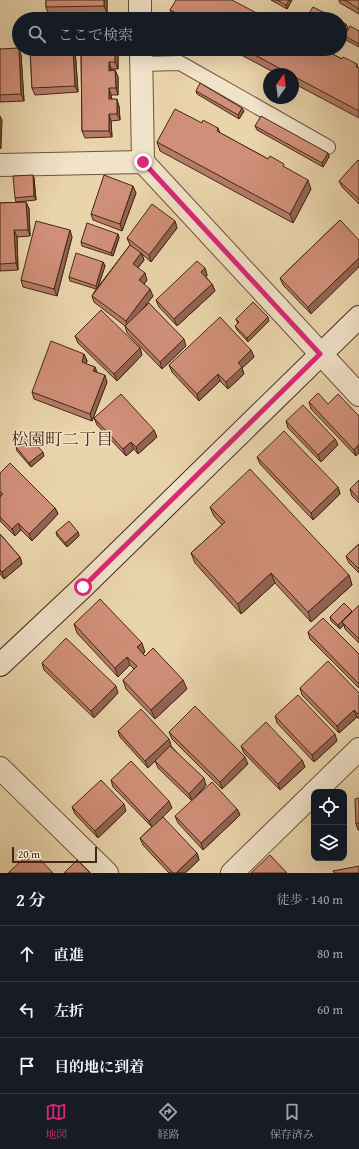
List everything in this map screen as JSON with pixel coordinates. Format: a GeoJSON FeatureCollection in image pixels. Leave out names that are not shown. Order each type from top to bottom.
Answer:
{"type":"FeatureCollection","features":[{"type":"Feature","properties":{"kind":"street"},"geometry":{"type":"LineString","coordinates":[[140,0],[140,12]]}},
{"type":"Feature","properties":{"kind":"street"},"geometry":{"type":"LineString","coordinates":[[141,57],[143,162],[359,395]]}},
{"type":"Feature","properties":{"kind":"street"},"geometry":{"type":"LineString","coordinates":[[0,165],[143,162]]}},
{"type":"Feature","properties":{"kind":"street"},"geometry":{"type":"LineString","coordinates":[[0,665],[83,587],[359,317]]}},
{"type":"Feature","properties":{"kind":"street"},"geometry":{"type":"LineString","coordinates":[[319,789],[359,749]]}},
{"type":"Feature","properties":{"kind":"street"},"geometry":{"type":"LineString","coordinates":[[0,768],[107,873]]}},
{"type":"Feature","properties":{"kind":"street"},"geometry":{"type":"LineString","coordinates":[[232,873],[311,797]]}},
{"type":"Feature","properties":{"kind":"lane"},"geometry":{"type":"LineString","coordinates":[[141,57],[180,63],[328,147]]}},
{"type":"Feature","properties":{"kind":"building"},"geometry":{"type":"Polygon","coordinates":[[[46,0],[104,0],[104,6],[46,7],[46,0]]]}},
{"type":"Feature","properties":{"kind":"building"},"geometry":{"type":"Polygon","coordinates":[[[176,0],[232,0],[255,12],[174,12],[170,10],[176,0]]]}},
{"type":"Feature","properties":{"kind":"building"},"geometry":{"type":"Polygon","coordinates":[[[277,0],[289,0],[286,5],[277,0]]]}},
{"type":"Feature","properties":{"kind":"building"},"geometry":{"type":"Polygon","coordinates":[[[345,0],[359,0],[359,9],[345,0]]]}},
{"type":"Feature","properties":{"kind":"building"},"geometry":{"type":"Polygon","coordinates":[[[313,7],[323,12],[310,12],[313,7]]]}},
{"type":"Feature","properties":{"kind":"building"},"geometry":{"type":"Polygon","coordinates":[[[350,26],[359,31],[359,44],[347,37],[347,32],[350,26]]]}},
{"type":"Feature","properties":{"kind":"building"},"geometry":{"type":"Polygon","coordinates":[[[12,48],[12,56],[19,56],[21,94],[0,95],[0,49],[12,48]]]}},
{"type":"Feature","properties":{"kind":"building"},"geometry":{"type":"Polygon","coordinates":[[[30,56],[73,56],[75,86],[32,88],[30,56]]]}},
{"type":"Feature","properties":{"kind":"building"},"geometry":{"type":"Polygon","coordinates":[[[81,56],[115,56],[115,62],[109,62],[109,71],[115,70],[116,88],[109,88],[109,99],[117,99],[117,114],[109,114],[109,131],[82,131],[81,56]]]}},
{"type":"Feature","properties":{"kind":"building"},"geometry":{"type":"Polygon","coordinates":[[[257,56],[336,56],[342,59],[343,57],[357,64],[356,67],[359,68],[359,111],[299,79],[299,68],[279,68],[257,56]]]}},
{"type":"Feature","properties":{"kind":"building"},"geometry":{"type":"Polygon","coordinates":[[[200,83],[242,108],[238,115],[196,91],[200,83]]]}},
{"type":"Feature","properties":{"kind":"building"},"geometry":{"type":"Polygon","coordinates":[[[175,109],[202,123],[203,120],[218,128],[217,131],[268,159],[270,156],[284,164],[283,166],[308,180],[290,214],[157,142],[175,109]]]}},
{"type":"Feature","properties":{"kind":"building"},"geometry":{"type":"Polygon","coordinates":[[[261,116],[328,153],[322,163],[255,126],[261,116]]]}},
{"type":"Feature","properties":{"kind":"building"},"geometry":{"type":"Polygon","coordinates":[[[358,160],[359,161],[359,199],[339,181],[358,160]]]}},
{"type":"Feature","properties":{"kind":"building"},"geometry":{"type":"Polygon","coordinates":[[[33,175],[34,196],[15,198],[13,176],[33,175]]]}},
{"type":"Feature","properties":{"kind":"building"},"geometry":{"type":"Polygon","coordinates":[[[104,175],[133,186],[120,224],[91,214],[104,175]]]}},
{"type":"Feature","properties":{"kind":"building"},"geometry":{"type":"Polygon","coordinates":[[[26,202],[28,230],[14,230],[16,263],[0,264],[0,203],[26,202]]]}},
{"type":"Feature","properties":{"kind":"building"},"geometry":{"type":"Polygon","coordinates":[[[152,204],[175,221],[149,255],[127,238],[152,204]]]}},
{"type":"Feature","properties":{"kind":"building"},"geometry":{"type":"Polygon","coordinates":[[[340,220],[359,240],[359,258],[308,307],[280,278],[340,220]]]}},
{"type":"Feature","properties":{"kind":"building"},"geometry":{"type":"Polygon","coordinates":[[[36,221],[70,230],[54,289],[21,280],[36,221]]]}},
{"type":"Feature","properties":{"kind":"building"},"geometry":{"type":"Polygon","coordinates":[[[87,223],[118,234],[111,253],[81,242],[87,223]]]}},
{"type":"Feature","properties":{"kind":"building"},"geometry":{"type":"Polygon","coordinates":[[[130,245],[141,253],[133,264],[145,273],[139,280],[150,289],[126,321],[92,296],[130,245]]]}},
{"type":"Feature","properties":{"kind":"building"},"geometry":{"type":"Polygon","coordinates":[[[76,253],[103,262],[96,286],[69,277],[76,253]]]}},
{"type":"Feature","properties":{"kind":"building"},"geometry":{"type":"Polygon","coordinates":[[[197,261],[205,268],[201,272],[212,284],[174,319],[156,300],[197,261]]]}},
{"type":"Feature","properties":{"kind":"building"},"geometry":{"type":"Polygon","coordinates":[[[253,302],[268,317],[247,338],[235,326],[239,322],[236,319],[253,302]]]}},
{"type":"Feature","properties":{"kind":"building"},"geometry":{"type":"Polygon","coordinates":[[[149,303],[184,339],[160,362],[125,326],[149,303]]]}},
{"type":"Feature","properties":{"kind":"building"},"geometry":{"type":"Polygon","coordinates":[[[101,310],[140,348],[114,374],[75,336],[101,310]]]}},
{"type":"Feature","properties":{"kind":"building"},"geometry":{"type":"Polygon","coordinates":[[[220,317],[251,350],[238,363],[242,367],[226,382],[218,374],[197,394],[169,365],[220,317]]]}},
{"type":"Feature","properties":{"kind":"building"},"geometry":{"type":"Polygon","coordinates":[[[51,341],[84,354],[82,362],[95,367],[93,371],[105,375],[90,414],[32,392],[51,341]]]}},
{"type":"Feature","properties":{"kind":"building"},"geometry":{"type":"Polygon","coordinates":[[[318,393],[328,404],[338,394],[359,416],[359,444],[354,450],[309,402],[318,393]]]}},
{"type":"Feature","properties":{"kind":"building"},"geometry":{"type":"Polygon","coordinates":[[[121,394],[154,430],[136,447],[131,442],[123,449],[94,418],[121,394]]]}},
{"type":"Feature","properties":{"kind":"building"},"geometry":{"type":"Polygon","coordinates":[[[303,405],[335,439],[318,455],[286,421],[303,405]]]}},
{"type":"Feature","properties":{"kind":"building"},"geometry":{"type":"Polygon","coordinates":[[[284,431],[338,487],[311,513],[257,457],[284,431]]]}},
{"type":"Feature","properties":{"kind":"building"},"geometry":{"type":"Polygon","coordinates":[[[28,436],[43,452],[29,463],[16,447],[28,436]]]}},
{"type":"Feature","properties":{"kind":"building"},"geometry":{"type":"Polygon","coordinates":[[[10,463],[55,508],[29,534],[18,523],[12,529],[0,517],[0,497],[3,494],[0,492],[0,473],[10,463]]]}},
{"type":"Feature","properties":{"kind":"building"},"geometry":{"type":"Polygon","coordinates":[[[250,469],[349,575],[308,612],[271,573],[238,604],[191,553],[225,522],[210,507],[250,469]]]}},
{"type":"Feature","properties":{"kind":"building"},"geometry":{"type":"Polygon","coordinates":[[[359,480],[359,499],[350,489],[359,480]]]}},
{"type":"Feature","properties":{"kind":"building"},"geometry":{"type":"Polygon","coordinates":[[[69,521],[78,532],[65,543],[56,532],[69,521]]]}},
{"type":"Feature","properties":{"kind":"building"},"geometry":{"type":"Polygon","coordinates":[[[0,534],[20,557],[2,572],[0,570],[0,534]]]}},
{"type":"Feature","properties":{"kind":"building"},"geometry":{"type":"Polygon","coordinates":[[[359,544],[359,569],[346,556],[359,544]]]}},
{"type":"Feature","properties":{"kind":"building"},"geometry":{"type":"Polygon","coordinates":[[[100,599],[142,643],[137,647],[145,656],[153,648],[183,680],[151,710],[123,680],[137,666],[127,657],[115,668],[74,624],[100,599]]]}},
{"type":"Feature","properties":{"kind":"building"},"geometry":{"type":"Polygon","coordinates":[[[344,603],[352,611],[338,625],[330,617],[344,603]]]}},
{"type":"Feature","properties":{"kind":"building"},"geometry":{"type":"Polygon","coordinates":[[[359,605],[359,639],[342,622],[359,605]]]}},
{"type":"Feature","properties":{"kind":"building"},"geometry":{"type":"Polygon","coordinates":[[[323,618],[359,654],[359,684],[308,632],[323,618]]]}},
{"type":"Feature","properties":{"kind":"building"},"geometry":{"type":"Polygon","coordinates":[[[66,638],[116,686],[91,711],[42,663],[66,638]]]}},
{"type":"Feature","properties":{"kind":"building"},"geometry":{"type":"Polygon","coordinates":[[[328,661],[359,693],[359,713],[358,714],[354,710],[337,726],[300,688],[328,661]]]}},
{"type":"Feature","properties":{"kind":"building"},"geometry":{"type":"Polygon","coordinates":[[[298,695],[335,734],[312,755],[275,716],[298,695]]]}},
{"type":"Feature","properties":{"kind":"building"},"geometry":{"type":"Polygon","coordinates":[[[195,706],[245,757],[220,782],[169,732],[195,706]]]}},
{"type":"Feature","properties":{"kind":"building"},"geometry":{"type":"Polygon","coordinates":[[[141,709],[169,739],[145,761],[118,731],[141,709]]]}},
{"type":"Feature","properties":{"kind":"building"},"geometry":{"type":"Polygon","coordinates":[[[266,722],[302,760],[278,784],[241,746],[266,722]]]}},
{"type":"Feature","properties":{"kind":"building"},"geometry":{"type":"Polygon","coordinates":[[[170,746],[204,778],[189,794],[155,761],[170,746]]]}},
{"type":"Feature","properties":{"kind":"building"},"geometry":{"type":"Polygon","coordinates":[[[131,761],[169,801],[149,821],[111,780],[131,761]]]}},
{"type":"Feature","properties":{"kind":"building"},"geometry":{"type":"Polygon","coordinates":[[[101,780],[124,804],[95,831],[72,807],[101,780]]]}},
{"type":"Feature","properties":{"kind":"building"},"geometry":{"type":"Polygon","coordinates":[[[212,782],[237,809],[201,843],[175,816],[212,782]]]}},
{"type":"Feature","properties":{"kind":"building"},"geometry":{"type":"Polygon","coordinates":[[[359,798],[359,823],[356,824],[355,799],[359,798]]]}},
{"type":"Feature","properties":{"kind":"building"},"geometry":{"type":"Polygon","coordinates":[[[163,817],[197,853],[176,873],[173,873],[140,838],[163,817]]]}},
{"type":"Feature","properties":{"kind":"building"},"geometry":{"type":"Polygon","coordinates":[[[32,851],[53,873],[8,873],[32,851]]]}},
{"type":"Feature","properties":{"kind":"building"},"geometry":{"type":"Polygon","coordinates":[[[270,855],[287,873],[251,873],[270,855]]]}},
{"type":"Feature","properties":{"kind":"building"},"geometry":{"type":"Polygon","coordinates":[[[77,860],[90,873],[64,873],[77,860]]]}},
{"type":"Feature","properties":{"kind":"building"},"geometry":{"type":"Polygon","coordinates":[[[359,866],[359,873],[334,873],[333,871],[359,866]]]}},
{"type":"Feature","properties":{"kind":"district","name":"松園町二丁目"},"geometry":{"type":"Point","coordinates":[62,439]}},
{"type":"Feature","properties":{"kind":"route"},"geometry":{"type":"LineString","coordinates":[[83,587],[320,354],[143,162]]}}]}
